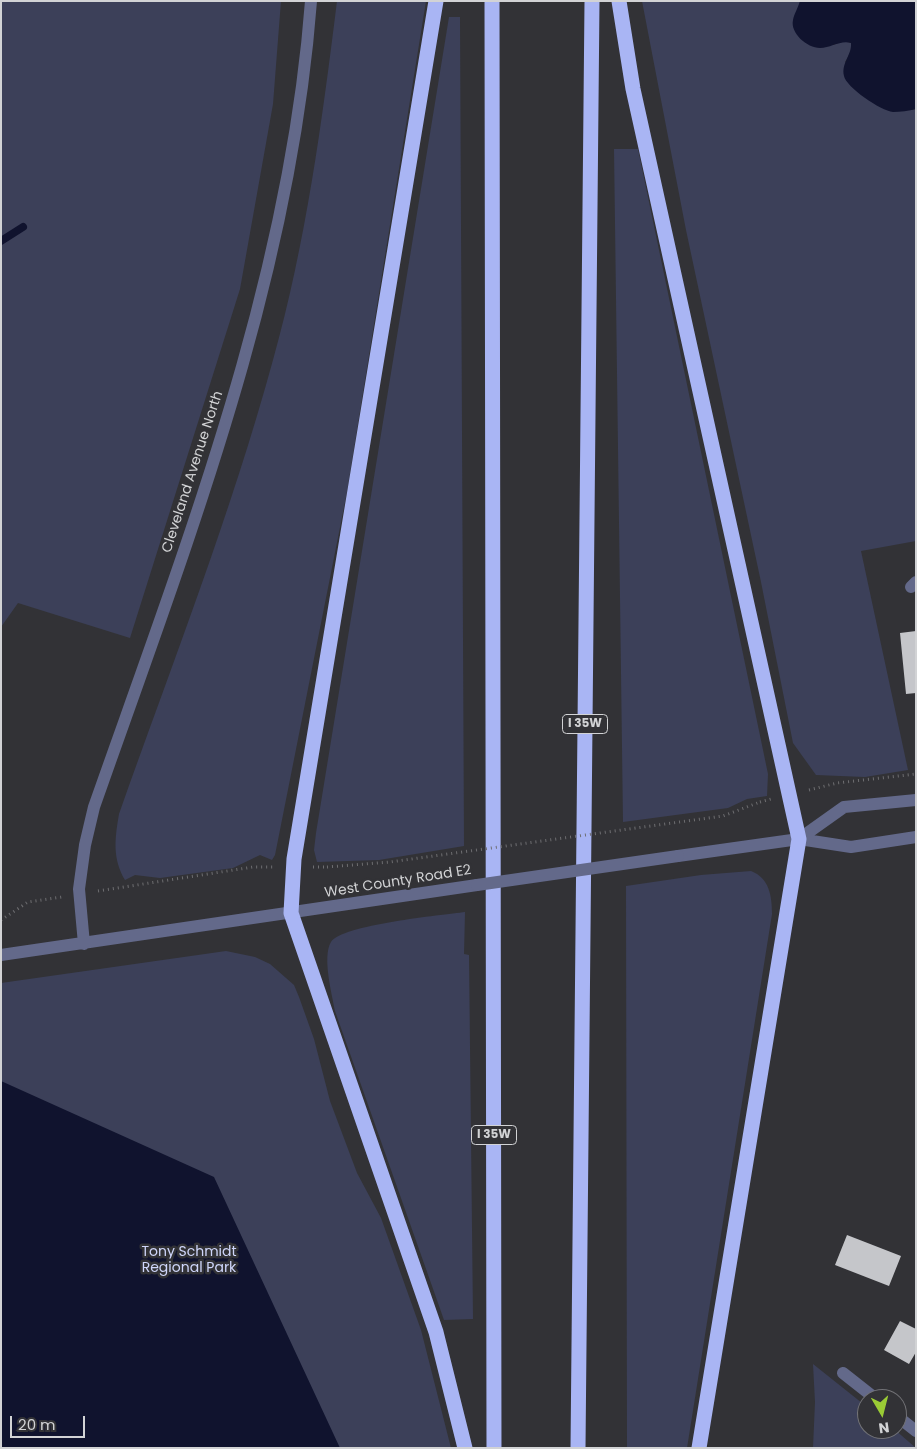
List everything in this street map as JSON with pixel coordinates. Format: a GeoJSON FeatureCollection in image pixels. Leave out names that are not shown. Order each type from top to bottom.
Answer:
{"type":"FeatureCollection","features":[{"type":"Feature","properties":{"kind":"highway"},"geometry":{"type":"LineString","coordinates":[[436,1],[294,859],[291,913],[436,1332],[465,1448]]}},
{"type":"Feature","properties":{"kind":"highway","name":"I 35W"},"geometry":{"type":"LineString","coordinates":[[492,1],[494,1448]]}},
{"type":"Feature","properties":{"kind":"highway","name":"I 35W"},"geometry":{"type":"LineString","coordinates":[[578,1448],[592,1]]}},
{"type":"Feature","properties":{"kind":"highway"},"geometry":{"type":"LineString","coordinates":[[619,1],[633,88],[799,839],[699,1448]]}},
{"type":"Feature","properties":{"kind":"street","name":"Cleveland Avenue North"},"geometry":{"type":"LineString","coordinates":[[84,944],[79,889],[85,845],[94,807],[194,523],[247,351],[266,279],[284,195],[299,111],[311,1]]}},
{"type":"Feature","properties":{"kind":"street","name":"West County Road E2"},"geometry":{"type":"LineString","coordinates":[[799,839],[844,807],[916,800]]}},
{"type":"Feature","properties":{"kind":"street","name":"West County Road E2"},"geometry":{"type":"LineString","coordinates":[[1,955],[799,839],[851,847],[916,837]]}},
{"type":"Feature","properties":{"kind":"street"},"geometry":{"type":"LineString","coordinates":[[843,1373],[863,1389]]}},
{"type":"Feature","properties":{"kind":"path"},"geometry":{"type":"LineString","coordinates":[[837,783],[916,774]]}},
{"type":"Feature","properties":{"kind":"path"},"geometry":{"type":"LineString","coordinates":[[327,867],[390,862],[723,816],[760,802]]}},
{"type":"Feature","properties":{"kind":"path"},"geometry":{"type":"LineString","coordinates":[[136,886],[253,867]]}},
{"type":"Feature","properties":{"kind":"path"},"geometry":{"type":"LineString","coordinates":[[1,920],[28,902]]}},
{"type":"Feature","properties":{"kind":"green space"},"geometry":{"type":"Polygon","coordinates":[[[1,1],[281,1],[273,104],[240,289],[130,638],[18,603],[1,627],[1,1]]]}},
{"type":"Feature","properties":{"kind":"green space"},"geometry":{"type":"Polygon","coordinates":[[[337,1],[426,1],[347,492],[275,855],[272,860],[260,855],[233,868],[160,878],[135,875],[125,880],[116,856],[119,814],[239,475],[285,316],[312,182],[337,1]]]}},
{"type":"Feature","properties":{"kind":"green space"},"geometry":{"type":"Polygon","coordinates":[[[642,1],[800,1],[833,45],[844,41],[851,43],[852,50],[845,62],[912,110],[916,109],[916,541],[861,551],[908,770],[865,777],[816,775],[793,743],[761,582],[686,230],[642,1]]]}},
{"type":"Feature","properties":{"kind":"green space"},"geometry":{"type":"Polygon","coordinates":[[[449,17],[460,17],[464,846],[379,860],[317,862],[314,850],[316,833],[449,17]]]}},
{"type":"Feature","properties":{"kind":"green space"},"geometry":{"type":"Polygon","coordinates":[[[614,149],[638,149],[768,774],[767,796],[747,799],[728,808],[623,822],[614,149]]]}},
{"type":"Feature","properties":{"kind":"green space"},"geometry":{"type":"Polygon","coordinates":[[[751,871],[766,883],[770,894],[772,914],[687,1448],[627,1448],[626,886],[701,875],[751,871]]]}},
{"type":"Feature","properties":{"kind":"green space"},"geometry":{"type":"Polygon","coordinates":[[[465,912],[464,954],[469,955],[473,1319],[444,1320],[335,1011],[327,957],[331,942],[339,936],[353,931],[415,918],[465,912]]]}},
{"type":"Feature","properties":{"kind":"green space","name":"Tony Schmidt Regional Park"},"geometry":{"type":"Polygon","coordinates":[[[226,951],[255,957],[270,964],[294,985],[314,1039],[330,1101],[357,1173],[381,1218],[421,1330],[451,1448],[1,1448],[1,983],[226,951]]]}},
{"type":"Feature","properties":{"kind":"green space"},"geometry":{"type":"Polygon","coordinates":[[[813,1364],[857,1399],[857,1439],[906,1439],[916,1448],[813,1448],[815,1402],[813,1364]]]}},
{"type":"Feature","properties":{"kind":"shaded area"},"geometry":{"type":"Polygon","coordinates":[[[800,1],[916,1],[916,109],[899,112],[888,111],[865,98],[846,81],[843,71],[851,43],[847,42],[820,48],[805,43],[800,39],[793,25],[800,1]]]}},
{"type":"Feature","properties":{"kind":"shaded area"},"geometry":{"type":"Polygon","coordinates":[[[1,1081],[214,1177],[340,1448],[1,1448],[1,1081]]]}},
{"type":"Feature","properties":{"kind":"building"},"geometry":{"type":"Polygon","coordinates":[[[916,631],[916,693],[906,694],[900,633],[916,631]]]}},
{"type":"Feature","properties":{"kind":"building"},"geometry":{"type":"Polygon","coordinates":[[[847,1235],[901,1256],[889,1286],[835,1265],[847,1235]]]}},
{"type":"Feature","properties":{"kind":"building"},"geometry":{"type":"Polygon","coordinates":[[[900,1321],[916,1329],[916,1352],[909,1364],[884,1350],[900,1321]]]}},
{"type":"Feature","properties":{"kind":"waterway"},"geometry":{"type":"LineString","coordinates":[[1,241],[23,227]]}}]}
